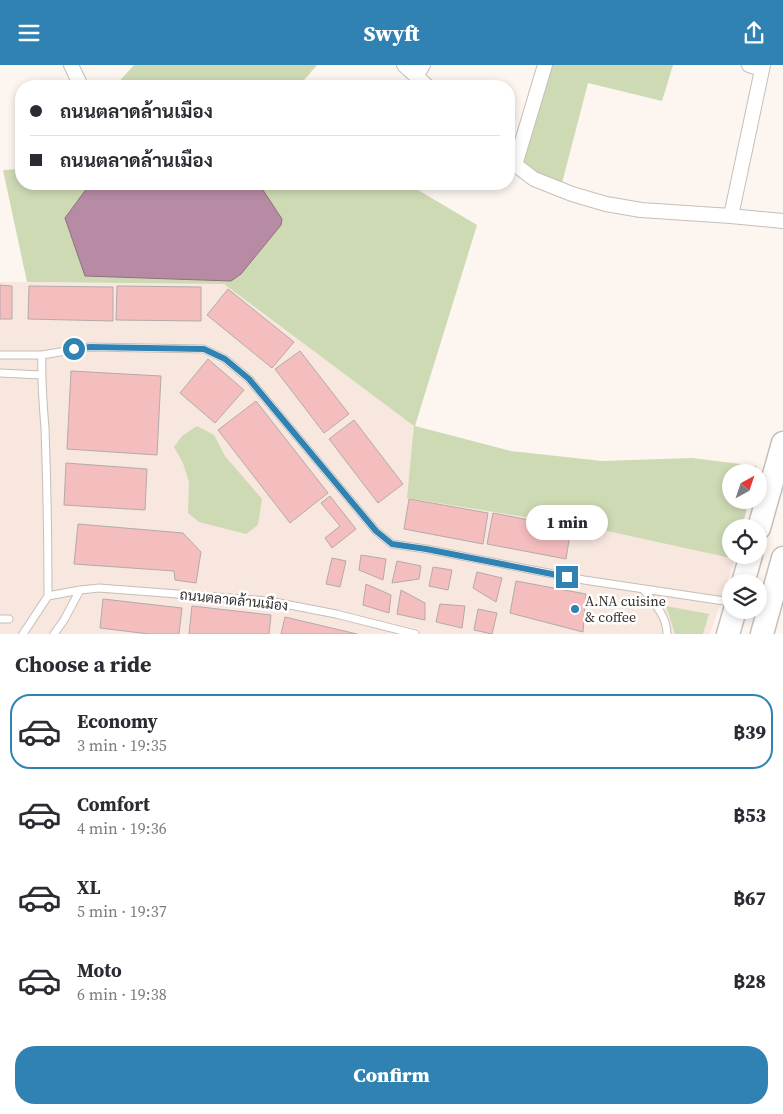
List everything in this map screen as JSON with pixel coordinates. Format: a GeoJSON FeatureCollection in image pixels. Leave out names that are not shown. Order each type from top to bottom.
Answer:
{"type":"FeatureCollection","features":[{"type":"Feature","properties":{"kind":"main road"},"geometry":{"type":"LineString","coordinates":[[762,519],[783,443]]}},
{"type":"Feature","properties":{"kind":"main road"},"geometry":{"type":"LineString","coordinates":[[762,634],[781,571]]}},
{"type":"Feature","properties":{"kind":"main road"},"geometry":{"type":"LineString","coordinates":[[728,634],[732,619]]}},
{"type":"Feature","properties":{"kind":"street"},"geometry":{"type":"LineString","coordinates":[[71,65],[79,80]]}},
{"type":"Feature","properties":{"kind":"street"},"geometry":{"type":"LineString","coordinates":[[404,65],[420,71]]}},
{"type":"Feature","properties":{"kind":"street"},"geometry":{"type":"LineString","coordinates":[[515,154],[545,65]]}},
{"type":"Feature","properties":{"kind":"street"},"geometry":{"type":"LineString","coordinates":[[731,216],[758,66]]}},
{"type":"Feature","properties":{"kind":"street"},"geometry":{"type":"LineString","coordinates":[[515,165],[534,179],[572,194],[606,204],[641,210],[783,221]]}},
{"type":"Feature","properties":{"kind":"lane"},"geometry":{"type":"LineString","coordinates":[[0,355],[42,355],[90,347],[204,349],[225,359],[249,379],[376,531],[392,544],[584,581],[722,602]]}},
{"type":"Feature","properties":{"kind":"lane"},"geometry":{"type":"LineString","coordinates":[[23,634],[48,596],[42,355]]}},
{"type":"Feature","properties":{"kind":"lane"},"geometry":{"type":"LineString","coordinates":[[0,373],[41,375]]}},
{"type":"Feature","properties":{"kind":"lane","name":"ถนนตลาดล้านเมือง"},"geometry":{"type":"LineString","coordinates":[[48,596],[99,588],[269,601],[336,614],[415,634]]}},
{"type":"Feature","properties":{"kind":"lane"},"geometry":{"type":"LineString","coordinates":[[643,589],[662,614],[667,626],[667,634]]}},
{"type":"Feature","properties":{"kind":"lane"},"geometry":{"type":"LineString","coordinates":[[54,634],[80,590]]}},
{"type":"Feature","properties":{"kind":"lane"},"geometry":{"type":"LineString","coordinates":[[0,619],[9,619]]}},
{"type":"Feature","properties":{"kind":"shaded area"},"geometry":{"type":"Polygon","coordinates":[[[86,190],[263,190],[282,219],[281,225],[241,274],[231,281],[85,276],[65,218],[86,190]]]}},
{"type":"Feature","properties":{"kind":"shaded area"},"geometry":{"type":"Polygon","coordinates":[[[0,282],[224,284],[414,426],[593,528],[722,556],[722,564],[733,564],[730,574],[722,574],[722,598],[710,634],[0,634],[0,282]]]}},
{"type":"Feature","properties":{"kind":"green space"},"geometry":{"type":"Polygon","coordinates":[[[134,65],[317,65],[304,80],[120,80],[134,65]]]}},
{"type":"Feature","properties":{"kind":"green space"},"geometry":{"type":"Polygon","coordinates":[[[552,65],[673,65],[662,101],[588,83],[562,183],[520,164],[552,65]]]}},
{"type":"Feature","properties":{"kind":"green space"},"geometry":{"type":"Polygon","coordinates":[[[15,169],[15,190],[418,190],[477,225],[415,426],[511,451],[602,461],[692,458],[741,464],[722,464],[722,509],[747,509],[744,519],[722,519],[722,556],[593,528],[407,498],[414,426],[224,284],[27,282],[3,170],[15,169]]]}},
{"type":"Feature","properties":{"kind":"green space"},"geometry":{"type":"Polygon","coordinates":[[[197,426],[214,435],[225,456],[262,499],[258,525],[246,534],[199,522],[188,513],[189,482],[183,463],[174,447],[182,436],[197,426]]]}},
{"type":"Feature","properties":{"kind":"green space"},"geometry":{"type":"Polygon","coordinates":[[[666,606],[709,614],[703,634],[675,634],[666,606]]]}},
{"type":"Feature","properties":{"kind":"building"},"geometry":{"type":"Polygon","coordinates":[[[0,285],[12,286],[12,319],[0,319],[0,285]]]}},
{"type":"Feature","properties":{"kind":"building"},"geometry":{"type":"Polygon","coordinates":[[[29,286],[113,287],[113,321],[28,319],[29,286]]]}},
{"type":"Feature","properties":{"kind":"building"},"geometry":{"type":"Polygon","coordinates":[[[117,286],[201,287],[201,321],[116,320],[117,286]]]}},
{"type":"Feature","properties":{"kind":"building"},"geometry":{"type":"Polygon","coordinates":[[[228,289],[294,342],[272,368],[207,315],[228,289]]]}},
{"type":"Feature","properties":{"kind":"building"},"geometry":{"type":"Polygon","coordinates":[[[300,351],[349,414],[324,433],[275,369],[300,351]]]}},
{"type":"Feature","properties":{"kind":"building"},"geometry":{"type":"Polygon","coordinates":[[[208,359],[244,390],[215,423],[180,393],[208,359]]]}},
{"type":"Feature","properties":{"kind":"building"},"geometry":{"type":"Polygon","coordinates":[[[71,371],[161,376],[157,455],[67,449],[71,371]]]}},
{"type":"Feature","properties":{"kind":"building"},"geometry":{"type":"Polygon","coordinates":[[[256,401],[328,493],[290,523],[218,430],[256,401]]]}},
{"type":"Feature","properties":{"kind":"building"},"geometry":{"type":"Polygon","coordinates":[[[354,420],[403,484],[378,503],[329,439],[354,420]]]}},
{"type":"Feature","properties":{"kind":"building"},"geometry":{"type":"Polygon","coordinates":[[[66,463],[147,469],[145,510],[64,505],[66,463]]]}},
{"type":"Feature","properties":{"kind":"building"},"geometry":{"type":"Polygon","coordinates":[[[330,496],[356,529],[332,548],[325,538],[340,526],[321,503],[330,496]]]}},
{"type":"Feature","properties":{"kind":"building"},"geometry":{"type":"Polygon","coordinates":[[[409,499],[488,513],[483,544],[404,529],[409,499]]]}},
{"type":"Feature","properties":{"kind":"building"},"geometry":{"type":"Polygon","coordinates":[[[493,513],[571,528],[566,559],[487,544],[493,513]]]}},
{"type":"Feature","properties":{"kind":"building"},"geometry":{"type":"Polygon","coordinates":[[[78,524],[183,533],[201,552],[196,583],[175,580],[174,571],[74,564],[78,524]]]}},
{"type":"Feature","properties":{"kind":"building"},"geometry":{"type":"Polygon","coordinates":[[[361,555],[386,559],[383,580],[359,570],[361,555]]]}},
{"type":"Feature","properties":{"kind":"building"},"geometry":{"type":"Polygon","coordinates":[[[332,558],[346,561],[340,587],[326,584],[332,558]]]}},
{"type":"Feature","properties":{"kind":"building"},"geometry":{"type":"Polygon","coordinates":[[[397,561],[421,566],[419,579],[392,583],[397,561]]]}},
{"type":"Feature","properties":{"kind":"building"},"geometry":{"type":"Polygon","coordinates":[[[433,567],[452,570],[448,590],[429,586],[433,567]]]}},
{"type":"Feature","properties":{"kind":"building"},"geometry":{"type":"Polygon","coordinates":[[[477,572],[502,578],[496,602],[473,588],[477,572]]]}},
{"type":"Feature","properties":{"kind":"building","name":"A.NA cuisine & coffee"},"geometry":{"type":"Polygon","coordinates":[[[516,581],[586,594],[583,632],[510,613],[516,581]]]}},
{"type":"Feature","properties":{"kind":"building"},"geometry":{"type":"Polygon","coordinates":[[[366,584],[391,595],[389,613],[363,605],[366,584]]]}},
{"type":"Feature","properties":{"kind":"building"},"geometry":{"type":"Polygon","coordinates":[[[401,590],[425,603],[425,620],[397,614],[401,590]]]}},
{"type":"Feature","properties":{"kind":"building"},"geometry":{"type":"Polygon","coordinates":[[[103,599],[182,608],[179,634],[149,634],[100,628],[103,599]]]}},
{"type":"Feature","properties":{"kind":"building"},"geometry":{"type":"Polygon","coordinates":[[[440,604],[465,606],[462,628],[436,622],[440,604]]]}},
{"type":"Feature","properties":{"kind":"building"},"geometry":{"type":"Polygon","coordinates":[[[192,606],[271,615],[269,634],[189,634],[192,606]]]}},
{"type":"Feature","properties":{"kind":"building"},"geometry":{"type":"Polygon","coordinates":[[[478,609],[497,613],[492,634],[474,630],[478,609]]]}},
{"type":"Feature","properties":{"kind":"building"},"geometry":{"type":"Polygon","coordinates":[[[285,617],[357,634],[281,634],[285,617]]]}},
{"type":"Feature","properties":{"kind":"place","name":"A.NA cuisine & coffee"},"geometry":{"type":"Point","coordinates":[575,609]}},
{"type":"Feature","properties":{"kind":"route"},"geometry":{"type":"LineString","coordinates":[[74,349],[90,347],[204,349],[225,359],[249,379],[376,531],[392,544],[567,577]]}}]}
